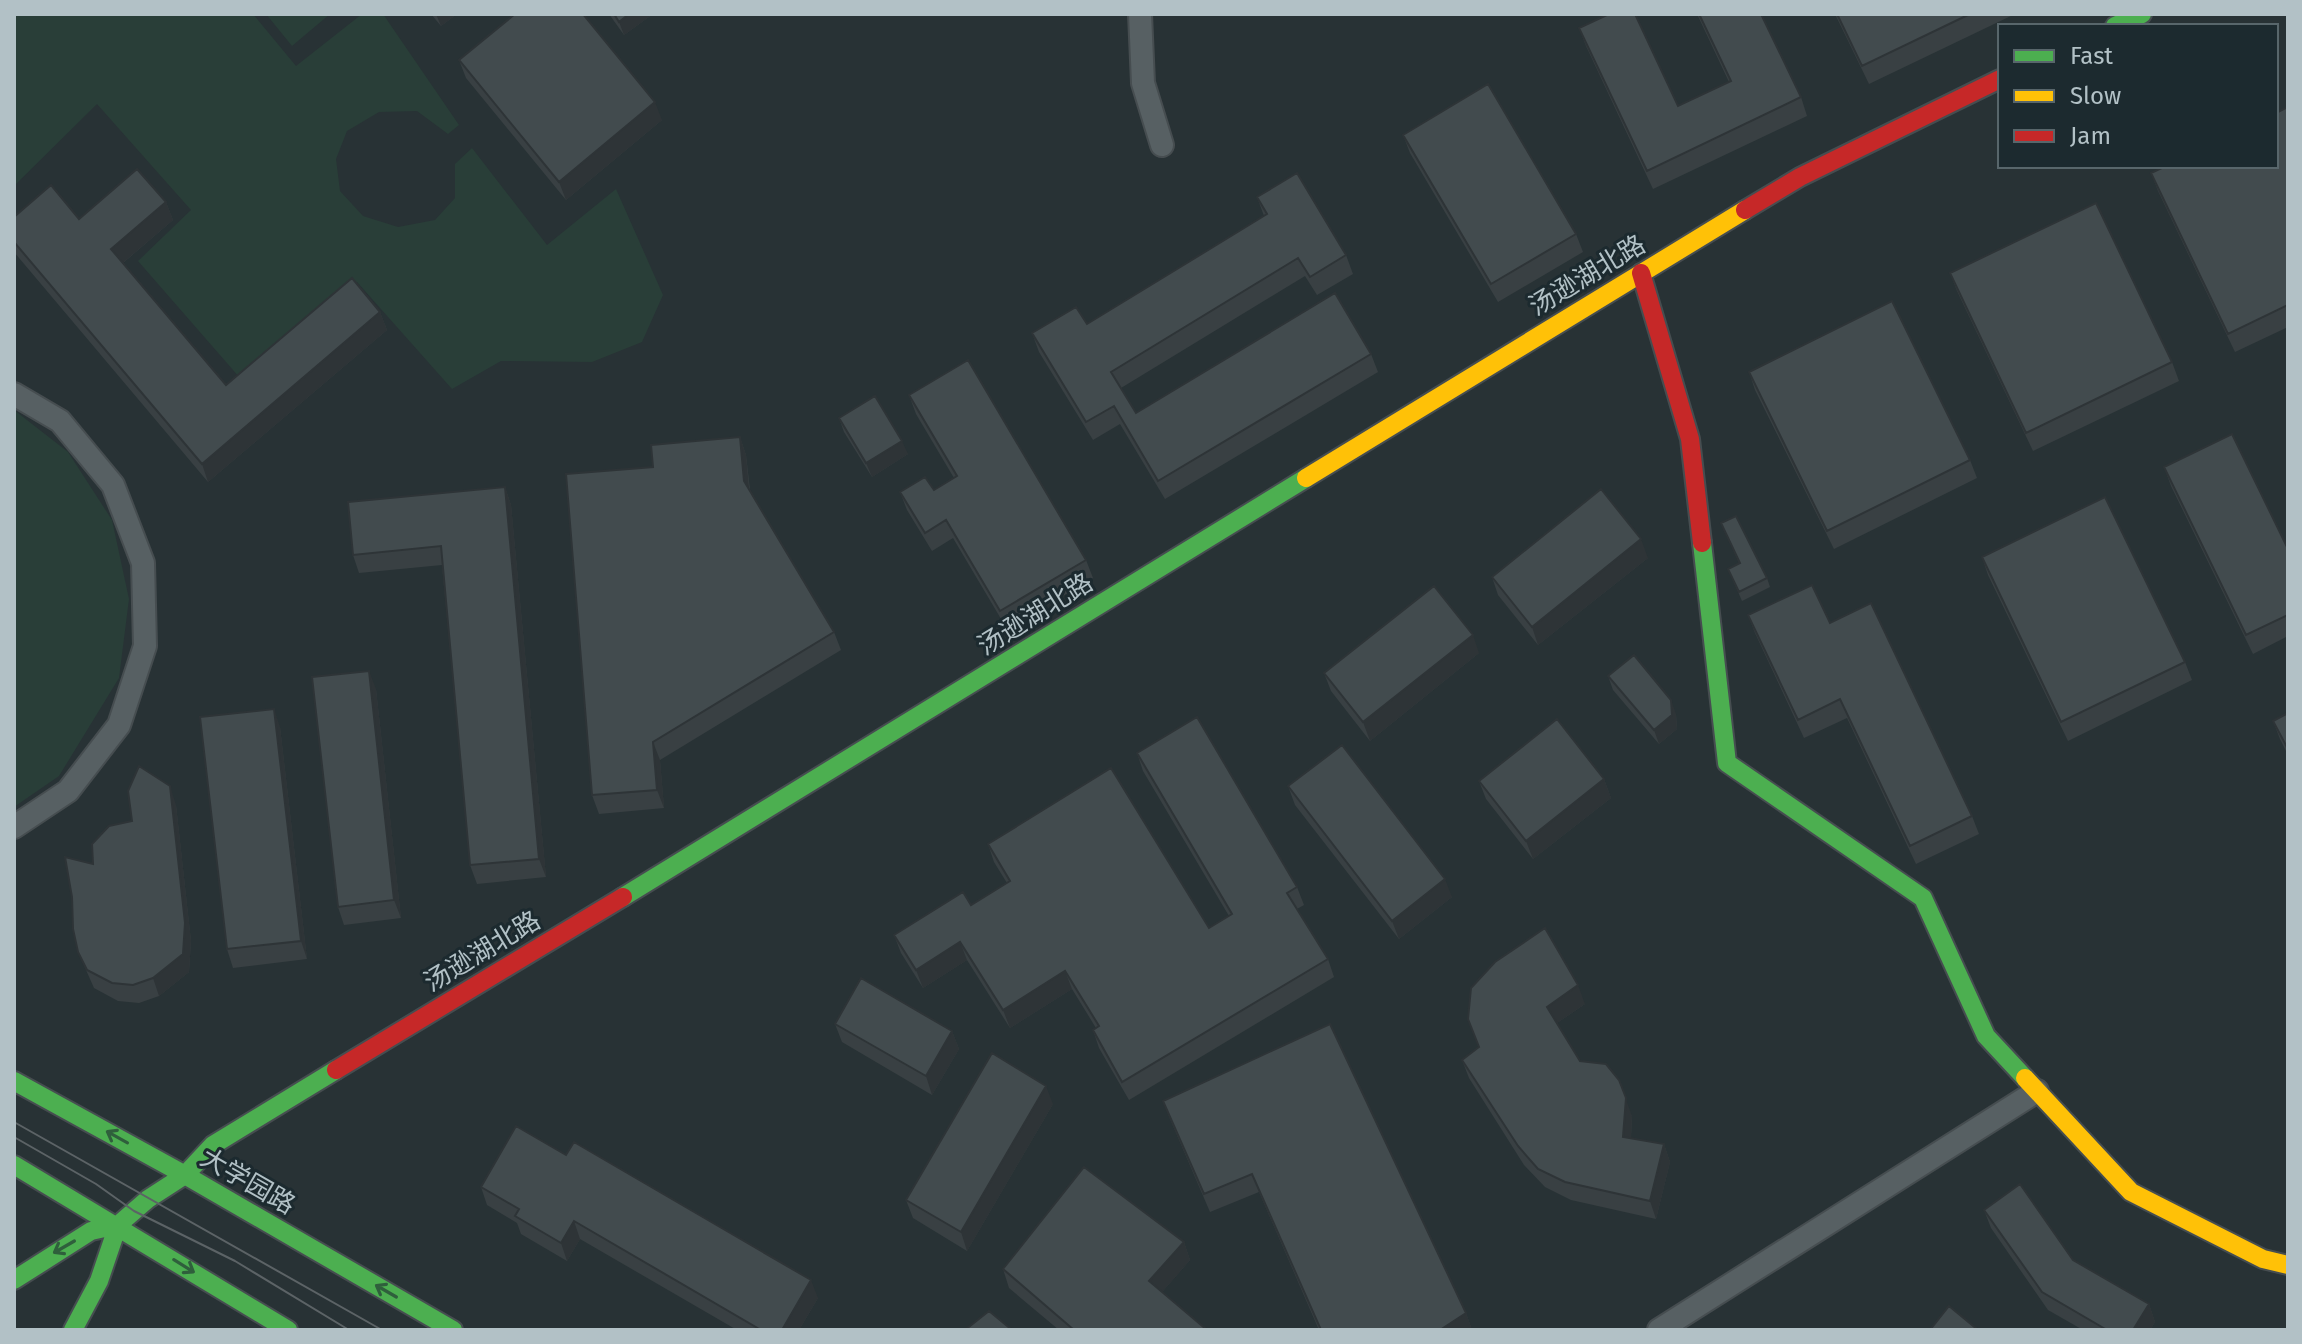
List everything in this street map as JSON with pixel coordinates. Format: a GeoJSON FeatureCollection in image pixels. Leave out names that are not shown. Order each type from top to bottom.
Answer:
{"type":"FeatureCollection","features":[{"type":"Feature","properties":{"kind":"main road"},"geometry":{"type":"LineString","coordinates":[[2120,24],[2142,14]]}},
{"type":"Feature","properties":{"kind":"main road","name":"汤逊湖北路"},"geometry":{"type":"LineString","coordinates":[[14,1280],[91,1231],[118,1225],[148,1199],[185,1175],[213,1145],[724,836],[1641,273],[1800,177],[1998,80]]}},
{"type":"Feature","properties":{"kind":"main road"},"geometry":{"type":"LineString","coordinates":[[1641,273],[1690,439],[1727,763],[1923,898],[1986,1036],[2131,1192],[2263,1259],[2288,1265]]}},
{"type":"Feature","properties":{"kind":"main road","name":"大学园路"},"geometry":{"type":"LineString","coordinates":[[14,1081],[185,1175],[453,1330]]}},
{"type":"Feature","properties":{"kind":"main road"},"geometry":{"type":"LineString","coordinates":[[14,1165],[288,1330]]}},
{"type":"Feature","properties":{"kind":"main road"},"geometry":{"type":"LineString","coordinates":[[73,1330],[99,1281],[118,1225]]}},
{"type":"Feature","properties":{"kind":"street"},"geometry":{"type":"LineString","coordinates":[[1140,14],[1143,83],[1162,145]]}},
{"type":"Feature","properties":{"kind":"street"},"geometry":{"type":"LineString","coordinates":[[14,394],[60,421],[113,485],[143,563],[145,646],[119,725],[68,791],[14,827]]}},
{"type":"Feature","properties":{"kind":"street"},"geometry":{"type":"LineString","coordinates":[[1659,1330],[2037,1091]]}},
{"type":"Feature","properties":{"kind":"green space"},"geometry":{"type":"Polygon","coordinates":[[[14,14],[253,14],[296,66],[362,14],[383,14],[459,125],[448,134],[417,111],[379,112],[347,131],[336,159],[340,191],[363,216],[398,227],[435,220],[455,198],[455,164],[472,148],[547,245],[616,189],[663,295],[642,342],[592,362],[501,361],[452,389],[357,282],[240,378],[138,261],[191,210],[97,104],[14,186],[14,14]]]}},
{"type":"Feature","properties":{"kind":"green space"},"geometry":{"type":"Polygon","coordinates":[[[266,14],[330,14],[292,46],[266,14]]]}},
{"type":"Feature","properties":{"kind":"green space"},"geometry":{"type":"Polygon","coordinates":[[[14,410],[68,452],[112,520],[129,599],[119,678],[59,776],[14,807],[14,410]]]}},
{"type":"Feature","properties":{"kind":"building"},"geometry":{"type":"Polygon","coordinates":[[[515,14],[583,14],[655,102],[559,182],[459,60],[515,14]]]}},
{"type":"Feature","properties":{"kind":"building"},"geometry":{"type":"Polygon","coordinates":[[[614,14],[629,14],[619,22],[614,14]]]}},
{"type":"Feature","properties":{"kind":"building"},"geometry":{"type":"Polygon","coordinates":[[[1609,14],[1635,14],[1678,106],[1731,81],[1699,14],[1761,14],[1801,97],[1647,171],[1579,28],[1609,14]]]}},
{"type":"Feature","properties":{"kind":"building"},"geometry":{"type":"Polygon","coordinates":[[[1837,14],[1970,14],[1862,66],[1837,14]]]}},
{"type":"Feature","properties":{"kind":"building"},"geometry":{"type":"Polygon","coordinates":[[[1488,84],[1576,234],[1491,284],[1403,135],[1488,84]]]}},
{"type":"Feature","properties":{"kind":"building"},"geometry":{"type":"Polygon","coordinates":[[[2288,107],[2288,305],[2228,334],[2151,173],[2162,168],[2278,168],[2278,112],[2288,107]]]}},
{"type":"Feature","properties":{"kind":"building"},"geometry":{"type":"Polygon","coordinates":[[[137,169],[166,202],[111,249],[226,385],[352,278],[380,312],[202,464],[14,242],[14,217],[51,185],[79,219],[137,169]]]}},
{"type":"Feature","properties":{"kind":"building"},"geometry":{"type":"Polygon","coordinates":[[[1297,173],[1346,255],[1310,277],[1298,258],[1111,372],[1136,413],[1335,293],[1371,354],[1158,481],[1114,406],[1086,422],[1032,333],[1076,307],[1087,324],[1267,214],[1257,197],[1297,173]]]}},
{"type":"Feature","properties":{"kind":"building"},"geometry":{"type":"Polygon","coordinates":[[[2096,203],[2172,362],[2026,433],[1950,273],[2096,203]]]}},
{"type":"Feature","properties":{"kind":"building"},"geometry":{"type":"Polygon","coordinates":[[[1892,301],[1970,460],[1827,531],[1749,372],[1892,301]]]}},
{"type":"Feature","properties":{"kind":"building"},"geometry":{"type":"Polygon","coordinates":[[[968,360],[1086,560],[1000,611],[946,520],[925,533],[900,492],[925,477],[934,490],[957,476],[909,395],[968,360]]]}},
{"type":"Feature","properties":{"kind":"building"},"geometry":{"type":"Polygon","coordinates":[[[875,396],[902,441],[866,463],[839,418],[875,396]]]}},
{"type":"Feature","properties":{"kind":"building"},"geometry":{"type":"Polygon","coordinates":[[[2232,434],[2288,549],[2288,615],[2246,635],[2164,467],[2232,434]]]}},
{"type":"Feature","properties":{"kind":"building"},"geometry":{"type":"Polygon","coordinates":[[[740,437],[744,481],[834,632],[653,742],[657,790],[592,795],[566,474],[653,467],[651,445],[740,437]]]}},
{"type":"Feature","properties":{"kind":"building"},"geometry":{"type":"Polygon","coordinates":[[[505,487],[539,859],[470,865],[441,546],[353,555],[348,502],[505,487]]]}},
{"type":"Feature","properties":{"kind":"building"},"geometry":{"type":"Polygon","coordinates":[[[1601,489],[1641,539],[1532,627],[1492,577],[1601,489]]]}},
{"type":"Feature","properties":{"kind":"building"},"geometry":{"type":"Polygon","coordinates":[[[2105,497],[2185,662],[2061,722],[1982,557],[2105,497]]]}},
{"type":"Feature","properties":{"kind":"building"},"geometry":{"type":"Polygon","coordinates":[[[1736,516],[1767,578],[1739,592],[1728,569],[1740,563],[1721,523],[1736,516]]]}},
{"type":"Feature","properties":{"kind":"building"},"geometry":{"type":"Polygon","coordinates":[[[1812,585],[1830,623],[1871,603],[1972,816],[1910,846],[1840,699],[1798,720],[1748,615],[1812,585]]]}},
{"type":"Feature","properties":{"kind":"building"},"geometry":{"type":"Polygon","coordinates":[[[1434,586],[1473,635],[1363,722],[1324,673],[1434,586]]]}},
{"type":"Feature","properties":{"kind":"building"},"geometry":{"type":"Polygon","coordinates":[[[1634,655],[1671,700],[1672,715],[1654,730],[1608,676],[1634,655]]]}},
{"type":"Feature","properties":{"kind":"building"},"geometry":{"type":"Polygon","coordinates":[[[369,671],[394,900],[338,907],[312,677],[369,671]]]}},
{"type":"Feature","properties":{"kind":"building"},"geometry":{"type":"Polygon","coordinates":[[[274,709],[301,941],[227,949],[200,717],[274,709]]]}},
{"type":"Feature","properties":{"kind":"building"},"geometry":{"type":"Polygon","coordinates":[[[2288,713],[2288,749],[2273,721],[2288,713]]]}},
{"type":"Feature","properties":{"kind":"building"},"geometry":{"type":"Polygon","coordinates":[[[1197,717],[1297,887],[1287,893],[1328,959],[1122,1082],[1093,1030],[1099,1026],[1065,971],[1003,1010],[960,942],[916,970],[894,935],[963,892],[971,905],[1010,881],[988,844],[1111,768],[1209,928],[1232,914],[1137,753],[1197,717]]]}},
{"type":"Feature","properties":{"kind":"building"},"geometry":{"type":"Polygon","coordinates":[[[1557,719],[1604,779],[1526,841],[1479,781],[1557,719]]]}},
{"type":"Feature","properties":{"kind":"building"},"geometry":{"type":"Polygon","coordinates":[[[1342,745],[1445,879],[1392,921],[1288,786],[1342,745]]]}},
{"type":"Feature","properties":{"kind":"building"},"geometry":{"type":"Polygon","coordinates":[[[139,766],[170,786],[185,923],[183,954],[153,978],[133,985],[112,983],[87,970],[78,952],[73,929],[72,897],[65,857],[93,864],[92,844],[109,826],[132,821],[128,791],[139,766]]]}},
{"type":"Feature","properties":{"kind":"building"},"geometry":{"type":"Polygon","coordinates":[[[1545,928],[1578,985],[1547,1007],[1580,1061],[1606,1064],[1619,1080],[1626,1098],[1623,1137],[1664,1144],[1650,1201],[1565,1182],[1538,1169],[1518,1146],[1462,1060],[1479,1047],[1468,1019],[1471,988],[1495,962],[1545,928]]]}},
{"type":"Feature","properties":{"kind":"building"},"geometry":{"type":"Polygon","coordinates":[[[861,978],[952,1031],[926,1076],[835,1024],[861,978]]]}},
{"type":"Feature","properties":{"kind":"building"},"geometry":{"type":"Polygon","coordinates":[[[1330,1024],[1466,1313],[1440,1330],[1321,1330],[1252,1174],[1204,1194],[1163,1101],[1330,1024]]]}},
{"type":"Feature","properties":{"kind":"building"},"geometry":{"type":"Polygon","coordinates":[[[992,1053],[1046,1086],[961,1232],[906,1200],[992,1053]]]}},
{"type":"Feature","properties":{"kind":"building"},"geometry":{"type":"Polygon","coordinates":[[[516,1126],[566,1155],[574,1142],[811,1280],[782,1330],[761,1330],[574,1221],[561,1243],[515,1216],[519,1209],[481,1187],[516,1126]]]}},
{"type":"Feature","properties":{"kind":"building"},"geometry":{"type":"Polygon","coordinates":[[[1084,1167],[1184,1242],[1149,1281],[1207,1330],[1074,1330],[1003,1269],[1084,1167]]]}},
{"type":"Feature","properties":{"kind":"building"},"geometry":{"type":"Polygon","coordinates":[[[2020,1184],[2073,1260],[2149,1304],[2133,1330],[2107,1330],[2042,1292],[1984,1210],[2020,1184]]]}},
{"type":"Feature","properties":{"kind":"building"},"geometry":{"type":"Polygon","coordinates":[[[1949,1306],[1978,1330],[1930,1330],[1949,1306]]]}},
{"type":"Feature","properties":{"kind":"building"},"geometry":{"type":"Polygon","coordinates":[[[989,1311],[1012,1330],[965,1330],[989,1311]]]}},
{"type":"Feature","properties":{"kind":"tram line"},"geometry":{"type":"LineString","coordinates":[[14,1122],[382,1330]]}},
{"type":"Feature","properties":{"kind":"tram line"},"geometry":{"type":"LineString","coordinates":[[14,1137],[96,1184],[134,1211],[235,1261],[349,1330]]}},
{"type":"Feature","properties":{"kind":"traffic: fast"},"geometry":{"type":"LineString","coordinates":[[2120,24],[2142,14]]}},
{"type":"Feature","properties":{"kind":"traffic: fast"},"geometry":{"type":"LineString","coordinates":[[623,897],[1306,478]]}},
{"type":"Feature","properties":{"kind":"traffic: fast"},"geometry":{"type":"LineString","coordinates":[[1702,543],[1727,763],[1923,898],[1986,1036],[2025,1078]]}},
{"type":"Feature","properties":{"kind":"traffic: fast"},"geometry":{"type":"LineString","coordinates":[[14,1280],[91,1231],[118,1225],[148,1199],[185,1175],[213,1145],[336,1070]]}},
{"type":"Feature","properties":{"kind":"traffic: fast"},"geometry":{"type":"LineString","coordinates":[[14,1081],[185,1175],[453,1330]]}},
{"type":"Feature","properties":{"kind":"traffic: fast"},"geometry":{"type":"LineString","coordinates":[[14,1165],[288,1330]]}},
{"type":"Feature","properties":{"kind":"traffic: fast"},"geometry":{"type":"LineString","coordinates":[[73,1330],[99,1281],[118,1225]]}},
{"type":"Feature","properties":{"kind":"traffic: slow"},"geometry":{"type":"LineString","coordinates":[[1306,478],[1745,210]]}},
{"type":"Feature","properties":{"kind":"traffic: slow"},"geometry":{"type":"LineString","coordinates":[[2025,1078],[2131,1192],[2263,1259],[2288,1265]]}},
{"type":"Feature","properties":{"kind":"traffic: jam"},"geometry":{"type":"LineString","coordinates":[[1745,210],[1800,177],[1998,80]]}},
{"type":"Feature","properties":{"kind":"traffic: jam"},"geometry":{"type":"LineString","coordinates":[[1641,273],[1690,439],[1702,543]]}},
{"type":"Feature","properties":{"kind":"traffic: jam"},"geometry":{"type":"LineString","coordinates":[[336,1070],[623,897]]}}]}
